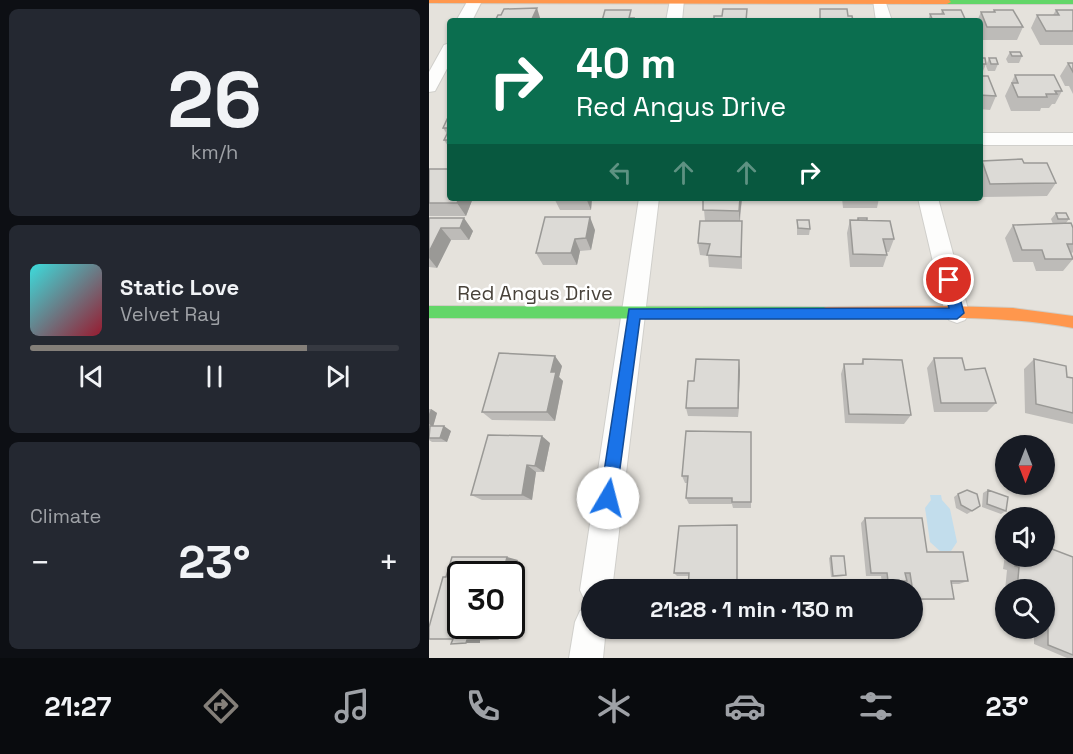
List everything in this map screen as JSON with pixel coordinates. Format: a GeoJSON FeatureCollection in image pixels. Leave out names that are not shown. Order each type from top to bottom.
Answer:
{"type":"FeatureCollection","features":[{"type":"Feature","properties":{"kind":"street"},"geometry":{"type":"LineString","coordinates":[[429,1],[1073,2]]}},
{"type":"Feature","properties":{"kind":"street"},"geometry":{"type":"LineString","coordinates":[[466,18],[475,1]]}},
{"type":"Feature","properties":{"kind":"street"},"geometry":{"type":"LineString","coordinates":[[674,18],[677,1]]}},
{"type":"Feature","properties":{"kind":"street"},"geometry":{"type":"LineString","coordinates":[[879,2],[883,18]]}},
{"type":"Feature","properties":{"kind":"street"},"geometry":{"type":"LineString","coordinates":[[429,87],[447,54]]}},
{"type":"Feature","properties":{"kind":"street"},"geometry":{"type":"LineString","coordinates":[[983,139],[1073,139]]}},
{"type":"Feature","properties":{"kind":"street"},"geometry":{"type":"LineString","coordinates":[[597,579],[649,201]]}},
{"type":"Feature","properties":{"kind":"street"},"geometry":{"type":"LineString","coordinates":[[929,201],[957,313]]}},
{"type":"Feature","properties":{"kind":"street","name":"Red Angus Drive"},"geometry":{"type":"LineString","coordinates":[[429,312],[957,313],[1046,316],[1073,322]]}},
{"type":"Feature","properties":{"kind":"street"},"geometry":{"type":"LineString","coordinates":[[586,658],[589,639]]}},
{"type":"Feature","properties":{"kind":"shaded area"},"geometry":{"type":"Polygon","coordinates":[[[429,0],[1073,0],[1073,658],[429,658],[429,0]]]}},
{"type":"Feature","properties":{"kind":"water"},"geometry":{"type":"Polygon","coordinates":[[[930,495],[941,495],[942,500],[950,509],[957,542],[951,551],[940,551],[930,542],[925,508],[931,500],[930,495]]]}},
{"type":"Feature","properties":{"kind":"building"},"geometry":{"type":"Polygon","coordinates":[[[537,8],[532,18],[496,18],[504,9],[537,8]]]}},
{"type":"Feature","properties":{"kind":"building"},"geometry":{"type":"Polygon","coordinates":[[[723,9],[747,9],[746,18],[714,18],[714,16],[722,16],[723,9]]]}},
{"type":"Feature","properties":{"kind":"building"},"geometry":{"type":"Polygon","coordinates":[[[820,9],[847,9],[848,16],[852,18],[820,18],[820,9]]]}},
{"type":"Feature","properties":{"kind":"building"},"geometry":{"type":"Polygon","coordinates":[[[605,10],[631,10],[629,18],[603,18],[605,10]]]}},
{"type":"Feature","properties":{"kind":"building"},"geometry":{"type":"Polygon","coordinates":[[[942,10],[961,10],[965,18],[932,18],[930,14],[944,14],[942,10]]]}},
{"type":"Feature","properties":{"kind":"building"},"geometry":{"type":"Polygon","coordinates":[[[994,10],[1013,10],[1023,27],[987,27],[981,12],[995,12],[994,10]]]}},
{"type":"Feature","properties":{"kind":"building"},"geometry":{"type":"Polygon","coordinates":[[[1056,10],[1073,10],[1073,31],[1046,31],[1037,15],[1059,15],[1056,10]]]}},
{"type":"Feature","properties":{"kind":"building"},"geometry":{"type":"Polygon","coordinates":[[[1010,52],[1020,52],[1022,56],[1012,56],[1010,52]]]}},
{"type":"Feature","properties":{"kind":"building"},"geometry":{"type":"Polygon","coordinates":[[[989,58],[996,58],[998,64],[991,64],[989,58]]]}},
{"type":"Feature","properties":{"kind":"building"},"geometry":{"type":"Polygon","coordinates":[[[1015,75],[1054,75],[1062,91],[1055,91],[1057,94],[1046,94],[1047,97],[1018,97],[1012,83],[1018,83],[1015,75]]]}},
{"type":"Feature","properties":{"kind":"building"},"geometry":{"type":"Polygon","coordinates":[[[983,76],[988,76],[996,96],[983,95],[983,76]]]}},
{"type":"Feature","properties":{"kind":"building"},"geometry":{"type":"Polygon","coordinates":[[[1022,159],[1024,163],[1047,163],[1056,183],[990,184],[983,161],[1022,159]]]}},
{"type":"Feature","properties":{"kind":"building"},"geometry":{"type":"Polygon","coordinates":[[[429,169],[447,169],[447,201],[458,201],[457,203],[429,203],[429,169]]]}},
{"type":"Feature","properties":{"kind":"building"},"geometry":{"type":"Polygon","coordinates":[[[703,201],[740,201],[739,211],[703,210],[703,201]]]}},
{"type":"Feature","properties":{"kind":"building"},"geometry":{"type":"Polygon","coordinates":[[[1056,213],[1066,213],[1069,219],[1058,219],[1056,213]]]}},
{"type":"Feature","properties":{"kind":"building"},"geometry":{"type":"Polygon","coordinates":[[[545,217],[590,217],[586,238],[575,239],[571,253],[536,253],[545,217]]]}},
{"type":"Feature","properties":{"kind":"building"},"geometry":{"type":"Polygon","coordinates":[[[429,218],[464,218],[460,228],[441,228],[429,252],[429,218]]]}},
{"type":"Feature","properties":{"kind":"building"},"geometry":{"type":"Polygon","coordinates":[[[797,220],[809,220],[810,229],[798,228],[797,220]]]}},
{"type":"Feature","properties":{"kind":"building"},"geometry":{"type":"Polygon","coordinates":[[[850,220],[890,221],[894,239],[883,239],[887,255],[853,254],[850,220]]]}},
{"type":"Feature","properties":{"kind":"building"},"geometry":{"type":"Polygon","coordinates":[[[700,221],[742,221],[741,257],[707,255],[710,244],[698,243],[700,221]]]}},
{"type":"Feature","properties":{"kind":"building"},"geometry":{"type":"Polygon","coordinates":[[[1071,223],[1073,244],[1067,244],[1073,259],[1045,259],[1042,250],[1022,250],[1013,225],[1071,223]]]}},
{"type":"Feature","properties":{"kind":"building"},"geometry":{"type":"Polygon","coordinates":[[[499,353],[555,356],[551,372],[556,372],[547,412],[482,412],[499,353]]]}},
{"type":"Feature","properties":{"kind":"building"},"geometry":{"type":"Polygon","coordinates":[[[934,358],[962,358],[965,370],[985,368],[996,403],[941,403],[934,358]]]}},
{"type":"Feature","properties":{"kind":"building"},"geometry":{"type":"Polygon","coordinates":[[[696,359],[739,360],[738,408],[686,408],[688,381],[694,381],[696,359]]]}},
{"type":"Feature","properties":{"kind":"building"},"geometry":{"type":"Polygon","coordinates":[[[863,359],[902,360],[911,415],[849,414],[844,364],[863,364],[863,359]]]}},
{"type":"Feature","properties":{"kind":"building"},"geometry":{"type":"Polygon","coordinates":[[[1034,359],[1066,366],[1067,377],[1073,378],[1073,413],[1036,404],[1034,359]]]}},
{"type":"Feature","properties":{"kind":"building"},"geometry":{"type":"Polygon","coordinates":[[[430,426],[444,426],[440,438],[429,438],[430,426]]]}},
{"type":"Feature","properties":{"kind":"building"},"geometry":{"type":"Polygon","coordinates":[[[686,431],[751,432],[751,502],[732,502],[732,498],[686,498],[688,476],[682,476],[686,431]]]}},
{"type":"Feature","properties":{"kind":"building"},"geometry":{"type":"Polygon","coordinates":[[[488,435],[542,436],[535,466],[527,465],[522,495],[471,495],[488,435]]]}},
{"type":"Feature","properties":{"kind":"building"},"geometry":{"type":"Polygon","coordinates":[[[967,490],[977,494],[980,506],[972,511],[961,505],[958,494],[967,490]]]}},
{"type":"Feature","properties":{"kind":"building"},"geometry":{"type":"Polygon","coordinates":[[[988,490],[995,492],[995,495],[1008,497],[1007,507],[987,504],[988,490]]]}},
{"type":"Feature","properties":{"kind":"building"},"geometry":{"type":"Polygon","coordinates":[[[865,518],[922,518],[927,552],[963,552],[968,581],[951,581],[954,599],[923,599],[923,579],[911,579],[910,573],[905,573],[906,579],[888,579],[887,573],[871,573],[865,518]]]}},
{"type":"Feature","properties":{"kind":"building"},"geometry":{"type":"Polygon","coordinates":[[[737,525],[737,579],[689,579],[689,573],[674,573],[679,526],[737,525]]]}},
{"type":"Feature","properties":{"kind":"building"},"geometry":{"type":"Polygon","coordinates":[[[1055,550],[1073,557],[1073,655],[1048,645],[1048,639],[1055,639],[1055,579],[1018,579],[1019,567],[1055,567],[1055,550]]]}},
{"type":"Feature","properties":{"kind":"building"},"geometry":{"type":"Polygon","coordinates":[[[831,556],[844,556],[846,575],[833,576],[831,556]]]}},
{"type":"Feature","properties":{"kind":"building"},"geometry":{"type":"Polygon","coordinates":[[[452,557],[507,557],[506,561],[451,561],[452,557]]]}},
{"type":"Feature","properties":{"kind":"building"},"geometry":{"type":"Polygon","coordinates":[[[447,574],[447,639],[429,639],[429,627],[443,577],[446,577],[447,574]]]}},
{"type":"Feature","properties":{"kind":"building"},"geometry":{"type":"Polygon","coordinates":[[[453,639],[498,639],[467,640],[466,643],[451,644],[453,639]]]}},
{"type":"Feature","properties":{"kind":"traffic: fast"},"geometry":{"type":"LineString","coordinates":[[947,2],[1073,2]]}},
{"type":"Feature","properties":{"kind":"traffic: fast"},"geometry":{"type":"LineString","coordinates":[[429,312],[826,313]]}},
{"type":"Feature","properties":{"kind":"traffic: slow"},"geometry":{"type":"LineString","coordinates":[[429,1],[947,2]]}},
{"type":"Feature","properties":{"kind":"traffic: slow"},"geometry":{"type":"LineString","coordinates":[[826,313],[919,311],[1013,313],[1073,322]]}},
{"type":"Feature","properties":{"kind":"route"},"geometry":{"type":"LineString","coordinates":[[608,498],[634,313],[957,313],[949,280]]}}]}
